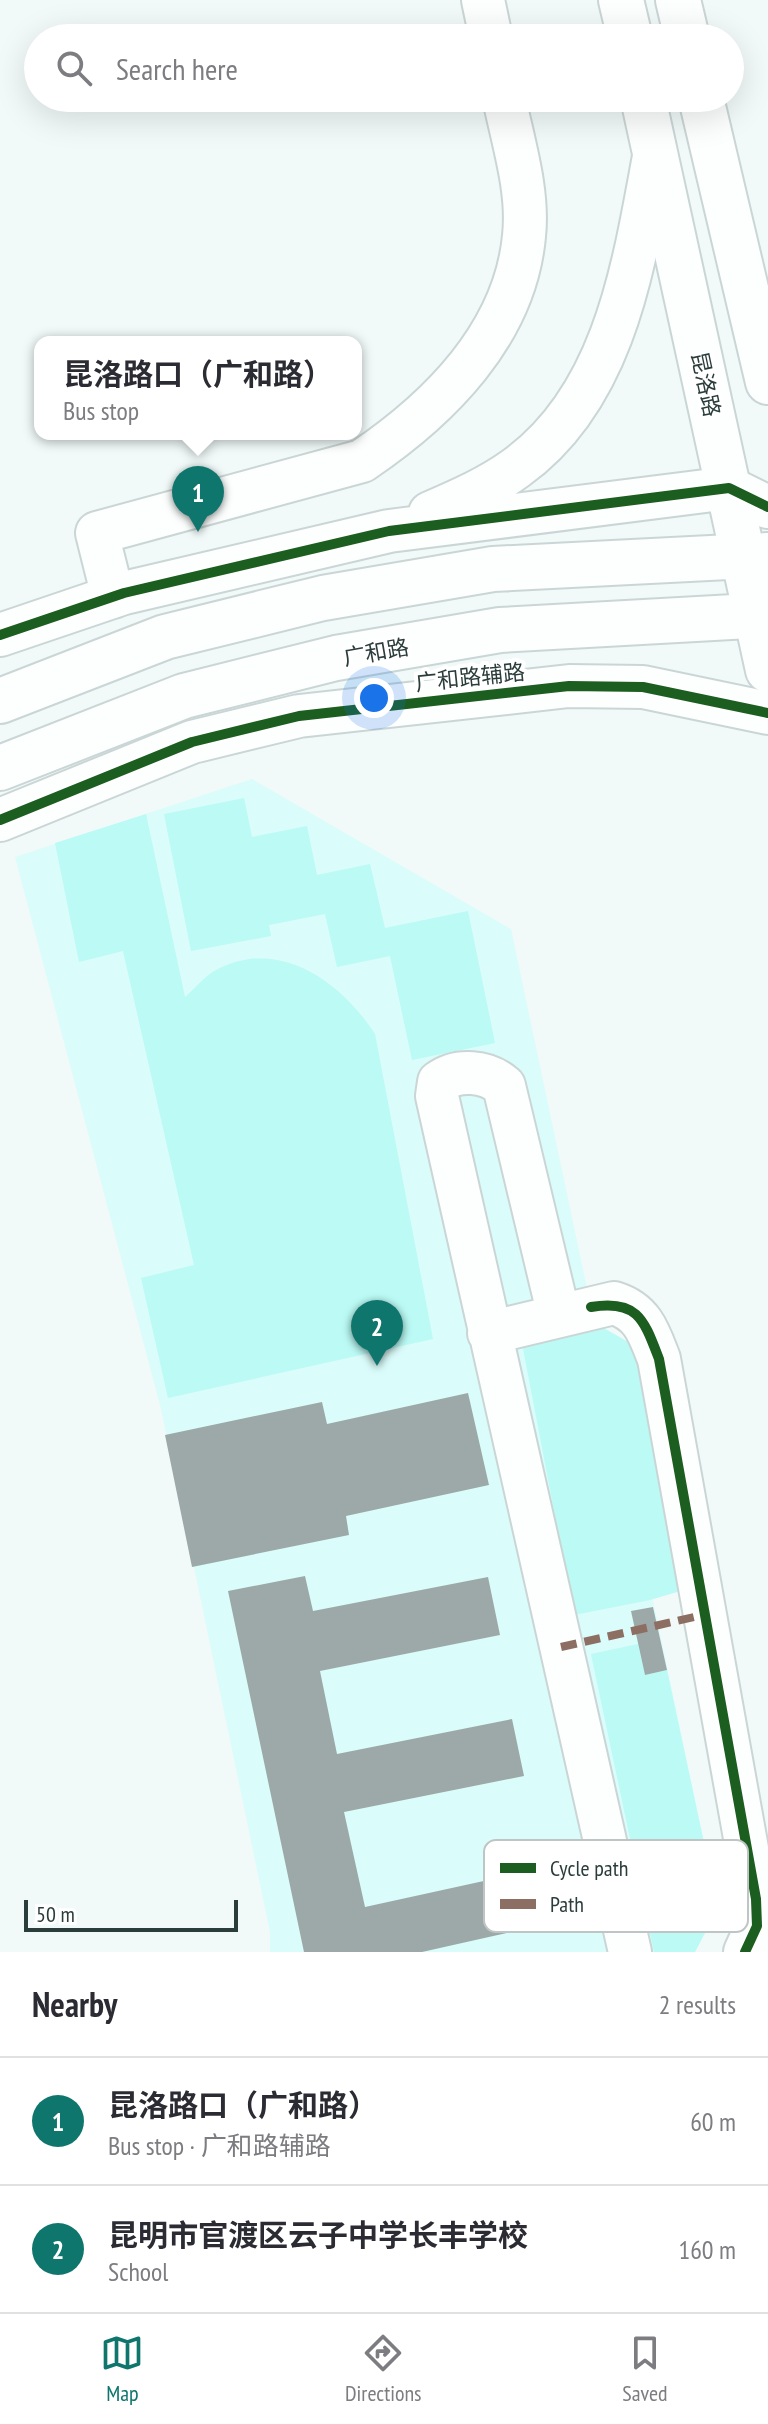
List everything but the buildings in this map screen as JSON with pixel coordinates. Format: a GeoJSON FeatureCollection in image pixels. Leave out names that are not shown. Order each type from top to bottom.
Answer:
{"type":"FeatureCollection","features":[{"type":"Feature","properties":{"kind":"main road"},"geometry":{"type":"LineString","coordinates":[[621,0],[627,24]]}},
{"type":"Feature","properties":{"kind":"main road"},"geometry":{"type":"LineString","coordinates":[[678,0],[684,24]]}},
{"type":"Feature","properties":{"kind":"main road","name":"昆洛路"},"geometry":{"type":"LineString","coordinates":[[646,112],[729,488],[756,554],[768,670]]}},
{"type":"Feature","properties":{"kind":"main road"},"geometry":{"type":"LineString","coordinates":[[704,112],[768,382]]}},
{"type":"Feature","properties":{"kind":"main road"},"geometry":{"type":"LineString","coordinates":[[0,701],[165,637],[323,598],[493,569],[756,554]]}},
{"type":"Feature","properties":{"kind":"main road","name":"广和路"},"geometry":{"type":"LineString","coordinates":[[0,768],[184,696],[336,658],[500,630],[762,615]]}},
{"type":"Feature","properties":{"kind":"street"},"geometry":{"type":"LineString","coordinates":[[483,0],[488,24]]}},
{"type":"Feature","properties":{"kind":"street"},"geometry":{"type":"LineString","coordinates":[[113,597],[97,533],[362,461],[397,437],[453,385],[492,332],[515,286],[525,235],[521,180],[507,112]]}},
{"type":"Feature","properties":{"kind":"street"},"geometry":{"type":"LineString","coordinates":[[389,531],[473,495],[517,467],[558,430],[592,377],[617,325],[635,255],[655,150]]}},
{"type":"Feature","properties":{"kind":"street"},"geometry":{"type":"LineString","coordinates":[[0,635],[113,597],[389,531],[729,488],[768,507]]}},
{"type":"Feature","properties":{"kind":"street","name":"广和路辅路"},"geometry":{"type":"LineString","coordinates":[[0,820],[192,742],[299,716],[569,686],[643,687],[768,713]]}},
{"type":"Feature","properties":{"kind":"street"},"geometry":{"type":"LineString","coordinates":[[57,744],[167,728],[259,726]]}},
{"type":"Feature","properties":{"kind":"street"},"geometry":{"type":"LineString","coordinates":[[575,1312],[504,1086],[479,1072],[444,1078],[439,1082],[437,1096],[604,1840]]}},
{"type":"Feature","properties":{"kind":"street"},"geometry":{"type":"LineString","coordinates":[[489,1333],[614,1303],[628,1308],[641,1318],[659,1359],[745,1840]]}},
{"type":"Feature","properties":{"kind":"street"},"geometry":{"type":"LineString","coordinates":[[745,1952],[757,1926],[748,1854]]}},
{"type":"Feature","properties":{"kind":"street"},"geometry":{"type":"LineString","coordinates":[[625,1932],[630,1952]]}},
{"type":"Feature","properties":{"kind":"shaded area"},"geometry":{"type":"Polygon","coordinates":[[[252,779],[511,929],[704,1840],[484,1840],[484,1932],[705,1932],[695,1952],[270,1952],[270,1932],[161,1409],[15,857],[252,779]]]}},
{"type":"Feature","properties":{"kind":"shaded area"},"geometry":{"type":"Polygon","coordinates":[[[244,798],[252,837],[307,826],[317,875],[370,864],[385,928],[468,911],[495,1043],[412,1060],[390,956],[337,967],[325,914],[269,925],[271,936],[191,951],[164,814],[244,798]]]}},
{"type":"Feature","properties":{"kind":"shaded area"},"geometry":{"type":"Polygon","coordinates":[[[146,814],[185,997],[213,972],[241,961],[264,958],[287,962],[308,970],[327,983],[361,1015],[375,1034],[433,1339],[168,1398],[141,1278],[194,1265],[123,951],[79,962],[55,843],[146,814]]]}},
{"type":"Feature","properties":{"kind":"shaded area"},"geometry":{"type":"Polygon","coordinates":[[[595,1323],[644,1351],[684,1590],[574,1615],[521,1338],[595,1323]]]}},
{"type":"Feature","properties":{"kind":"shaded area"},"geometry":{"type":"Polygon","coordinates":[[[638,1644],[645,1675],[667,1670],[703,1840],[630,1840],[591,1654],[638,1644]]]}},
{"type":"Feature","properties":{"kind":"shaded area"},"geometry":{"type":"Polygon","coordinates":[[[650,1932],[705,1932],[695,1952],[654,1952],[650,1932]]]}},
{"type":"Feature","properties":{"kind":"marked path"},"geometry":{"type":"LineString","coordinates":[[561,1647],[708,1614]]}},
{"type":"Feature","properties":{"kind":"cycle path"},"geometry":{"type":"LineString","coordinates":[[0,635],[124,593],[389,531],[729,488],[768,507]]}},
{"type":"Feature","properties":{"kind":"cycle path"},"geometry":{"type":"LineString","coordinates":[[0,820],[192,742],[299,716],[569,686],[643,687],[768,713]]}},
{"type":"Feature","properties":{"kind":"cycle path"},"geometry":{"type":"LineString","coordinates":[[591,1307],[619,1306],[637,1315],[649,1333],[659,1359],[745,1840]]}},
{"type":"Feature","properties":{"kind":"cycle path"},"geometry":{"type":"LineString","coordinates":[[745,1952],[757,1926],[748,1854]]}},
{"type":"Feature","properties":{"kind":"place","name":"昆洛路口（广和路）"},"geometry":{"type":"Point","coordinates":[198,532]}},
{"type":"Feature","properties":{"kind":"place","name":"昆明市官渡区云子中学长丰学校"},"geometry":{"type":"Point","coordinates":[377,1366]}}]}
